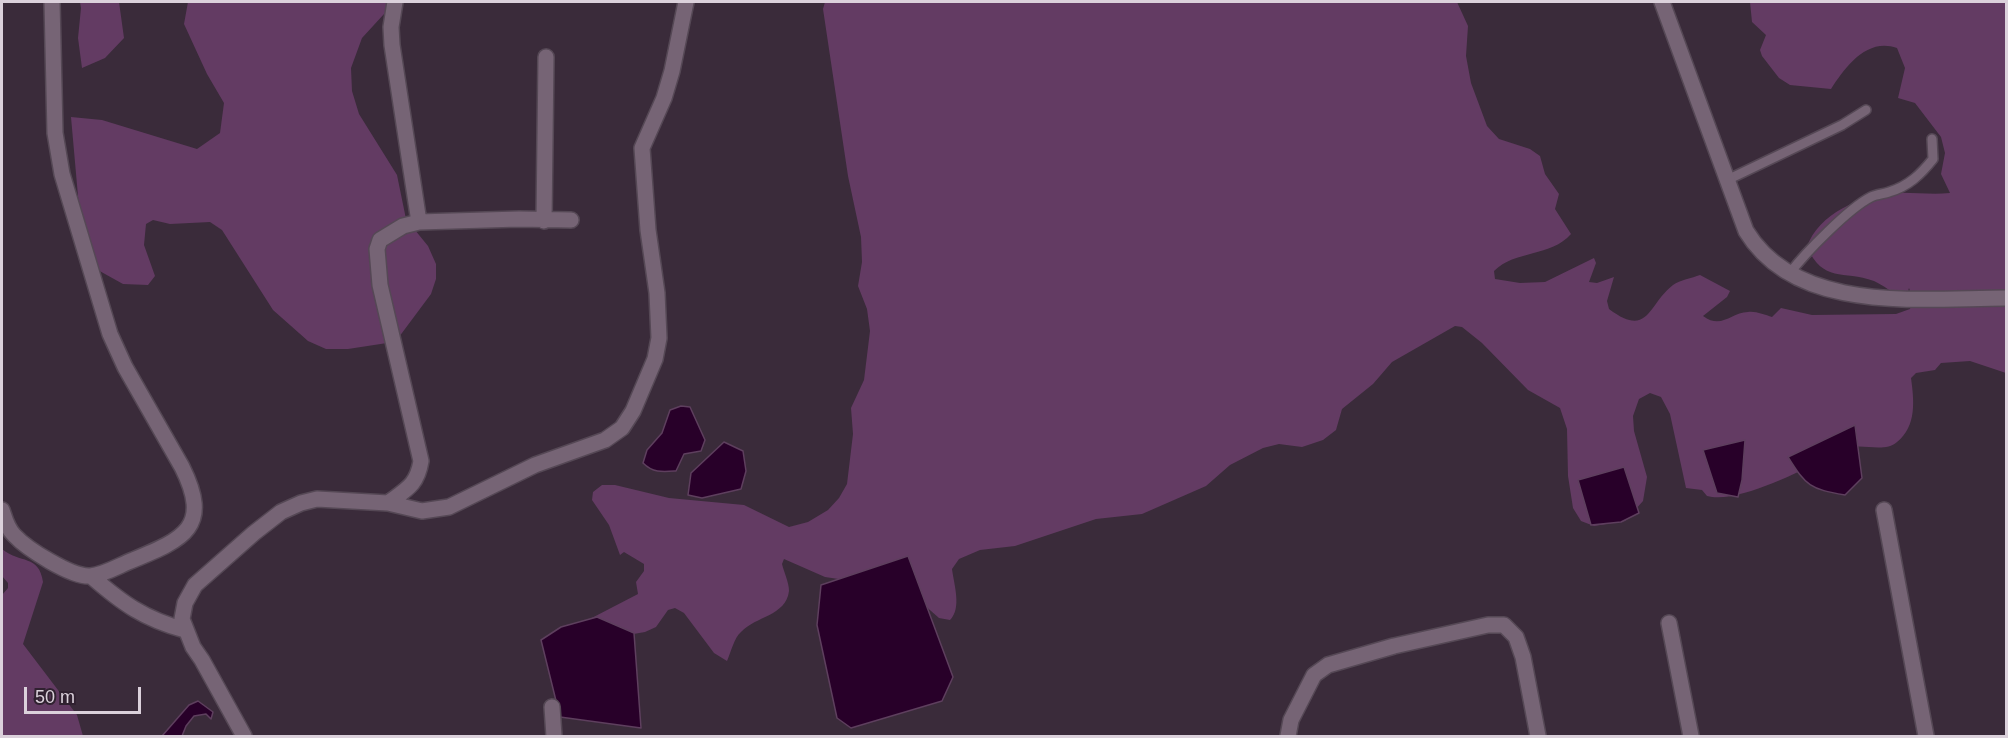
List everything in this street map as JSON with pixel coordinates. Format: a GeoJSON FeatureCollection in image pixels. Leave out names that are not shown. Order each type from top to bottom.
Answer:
{"type":"FeatureCollection","features":[{"type":"Feature","properties":{"kind":"street"},"geometry":{"type":"LineString","coordinates":[[52,2],[55,133],[62,174],[110,334],[131,377],[183,467],[194,504],[192,521],[184,534],[139,557],[91,576]]}},
{"type":"Feature","properties":{"kind":"street"},"geometry":{"type":"LineString","coordinates":[[395,2],[391,27],[392,45],[419,222]]}},
{"type":"Feature","properties":{"kind":"street"},"geometry":{"type":"LineString","coordinates":[[244,736],[185,630],[182,619],[185,603],[195,585],[254,533],[282,512],[301,503],[317,499],[388,503],[422,511],[449,507],[536,465],[605,440],[622,428],[633,411],[655,359],[658,338],[657,293],[648,230],[642,148],[664,98],[686,2]]}},
{"type":"Feature","properties":{"kind":"street"},"geometry":{"type":"LineString","coordinates":[[1662,2],[1746,231],[1763,255],[1806,283],[1831,291],[1896,299],[2007,298]]}},
{"type":"Feature","properties":{"kind":"street"},"geometry":{"type":"LineString","coordinates":[[544,221],[546,57]]}},
{"type":"Feature","properties":{"kind":"street"},"geometry":{"type":"LineString","coordinates":[[388,503],[412,485],[419,473],[421,461],[380,285],[377,249],[381,240],[403,226],[419,222],[571,220]]}},
{"type":"Feature","properties":{"kind":"street"},"geometry":{"type":"LineString","coordinates":[[2,510],[6,523],[23,543],[70,571],[91,576],[133,609],[158,622],[185,630]]}},
{"type":"Feature","properties":{"kind":"street"},"geometry":{"type":"LineString","coordinates":[[1884,510],[1926,736]]}},
{"type":"Feature","properties":{"kind":"street"},"geometry":{"type":"LineString","coordinates":[[1669,623],[1691,736]]}},
{"type":"Feature","properties":{"kind":"street"},"geometry":{"type":"LineString","coordinates":[[1288,736],[1291,720],[1314,675],[1328,665],[1394,646],[1488,625],[1504,625],[1516,637],[1523,657],[1538,736]]}},
{"type":"Feature","properties":{"kind":"street"},"geometry":{"type":"LineString","coordinates":[[552,707],[554,736]]}},
{"type":"Feature","properties":{"kind":"lane"},"geometry":{"type":"LineString","coordinates":[[1727,180],[1842,125],[1866,110]]}},
{"type":"Feature","properties":{"kind":"lane"},"geometry":{"type":"LineString","coordinates":[[1790,273],[1801,258],[1854,209],[1872,197],[1892,192],[1917,178],[1933,159],[1932,139]]}},
{"type":"Feature","properties":{"kind":"shaded area"},"geometry":{"type":"Polygon","coordinates":[[[80,2],[119,2],[124,38],[105,58],[82,68],[78,38],[80,2]]]}},
{"type":"Feature","properties":{"kind":"shaded area"},"geometry":{"type":"Polygon","coordinates":[[[188,2],[395,2],[362,38],[351,68],[352,91],[359,114],[397,175],[406,219],[428,246],[436,264],[436,279],[431,294],[399,337],[387,343],[348,349],[326,349],[308,341],[273,310],[222,230],[210,222],[170,224],[153,220],[146,224],[144,245],[155,276],[148,285],[123,284],[96,269],[81,230],[71,117],[102,120],[197,149],[220,133],[224,103],[207,74],[184,24],[188,2]]]}},
{"type":"Feature","properties":{"kind":"shaded area"},"geometry":{"type":"Polygon","coordinates":[[[825,2],[1457,2],[1468,26],[1466,56],[1471,83],[1487,126],[1499,139],[1530,149],[1540,156],[1545,174],[1559,194],[1555,209],[1571,234],[1553,247],[1503,264],[1494,271],[1495,279],[1520,283],[1545,282],[1594,258],[1596,263],[1589,282],[1597,283],[1614,277],[1607,301],[1609,309],[1632,321],[1640,320],[1647,315],[1673,285],[1700,275],[1730,291],[1727,297],[1703,316],[1710,320],[1721,321],[1748,312],[1772,317],[1781,308],[1812,315],[1896,314],[1910,309],[1913,299],[1909,288],[1906,297],[1902,298],[1874,281],[1827,271],[1813,258],[1807,247],[1821,225],[1842,208],[1855,202],[1894,193],[1950,193],[1941,174],[1945,153],[1941,137],[1915,103],[1898,98],[1905,68],[1897,48],[1886,46],[1867,50],[1850,63],[1831,89],[1790,85],[1779,78],[1762,56],[1760,50],[1766,35],[1752,22],[1750,2],[2006,2],[2006,373],[1970,361],[1941,363],[1935,370],[1916,373],[1911,378],[1913,412],[1911,421],[1903,436],[1893,445],[1849,448],[1766,486],[1734,496],[1719,497],[1707,496],[1702,490],[1686,488],[1670,414],[1661,397],[1650,393],[1639,399],[1633,416],[1634,431],[1647,477],[1643,501],[1625,521],[1594,526],[1581,521],[1573,508],[1568,476],[1567,429],[1560,408],[1528,390],[1482,343],[1462,327],[1455,326],[1392,362],[1373,384],[1342,409],[1336,430],[1323,440],[1302,447],[1279,444],[1263,448],[1230,465],[1206,486],[1142,514],[1096,519],[1015,546],[980,550],[959,559],[952,569],[956,609],[950,620],[939,618],[906,589],[825,577],[784,559],[782,564],[789,591],[787,599],[776,611],[754,622],[741,632],[727,661],[714,653],[684,613],[675,608],[668,610],[656,627],[645,632],[616,637],[584,622],[638,594],[636,582],[644,571],[644,564],[624,552],[620,555],[609,525],[592,500],[593,492],[602,485],[615,485],[669,498],[744,505],[789,527],[808,522],[828,510],[839,498],[847,484],[853,434],[851,408],[864,380],[870,331],[867,309],[858,286],[862,262],[861,237],[848,176],[823,9],[825,2]]]}},
{"type":"Feature","properties":{"kind":"shaded area"},"geometry":{"type":"Polygon","coordinates":[[[681,406],[690,407],[705,440],[701,451],[684,454],[676,471],[662,472],[650,469],[643,463],[647,450],[662,433],[670,410],[681,406]]]}},
{"type":"Feature","properties":{"kind":"shaded area"},"geometry":{"type":"Polygon","coordinates":[[[1855,425],[1862,478],[1845,495],[1824,491],[1810,485],[1788,457],[1855,425]]]}},
{"type":"Feature","properties":{"kind":"shaded area"},"geometry":{"type":"Polygon","coordinates":[[[1745,440],[1742,480],[1738,497],[1717,493],[1703,450],[1745,440]]]}},
{"type":"Feature","properties":{"kind":"shaded area"},"geometry":{"type":"Polygon","coordinates":[[[724,442],[743,451],[746,471],[741,489],[702,498],[688,495],[691,473],[724,442]]]}},
{"type":"Feature","properties":{"kind":"shaded area"},"geometry":{"type":"Polygon","coordinates":[[[1624,467],[1639,513],[1621,522],[1591,525],[1578,480],[1624,467]]]}},
{"type":"Feature","properties":{"kind":"shaded area"},"geometry":{"type":"Polygon","coordinates":[[[2,549],[15,557],[33,563],[41,573],[43,582],[23,644],[77,715],[83,736],[2,736],[2,595],[8,588],[8,583],[2,576],[2,549]]]}},
{"type":"Feature","properties":{"kind":"shaded area"},"geometry":{"type":"Polygon","coordinates":[[[908,556],[953,677],[942,701],[851,728],[837,718],[817,625],[821,585],[908,556]]]}},
{"type":"Feature","properties":{"kind":"shaded area"},"geometry":{"type":"Polygon","coordinates":[[[597,617],[634,633],[641,728],[560,717],[541,640],[561,627],[597,617]]]}},
{"type":"Feature","properties":{"kind":"shaded area"},"geometry":{"type":"Polygon","coordinates":[[[198,701],[213,712],[211,719],[206,714],[194,716],[182,736],[162,736],[189,705],[198,701]]]}}]}
